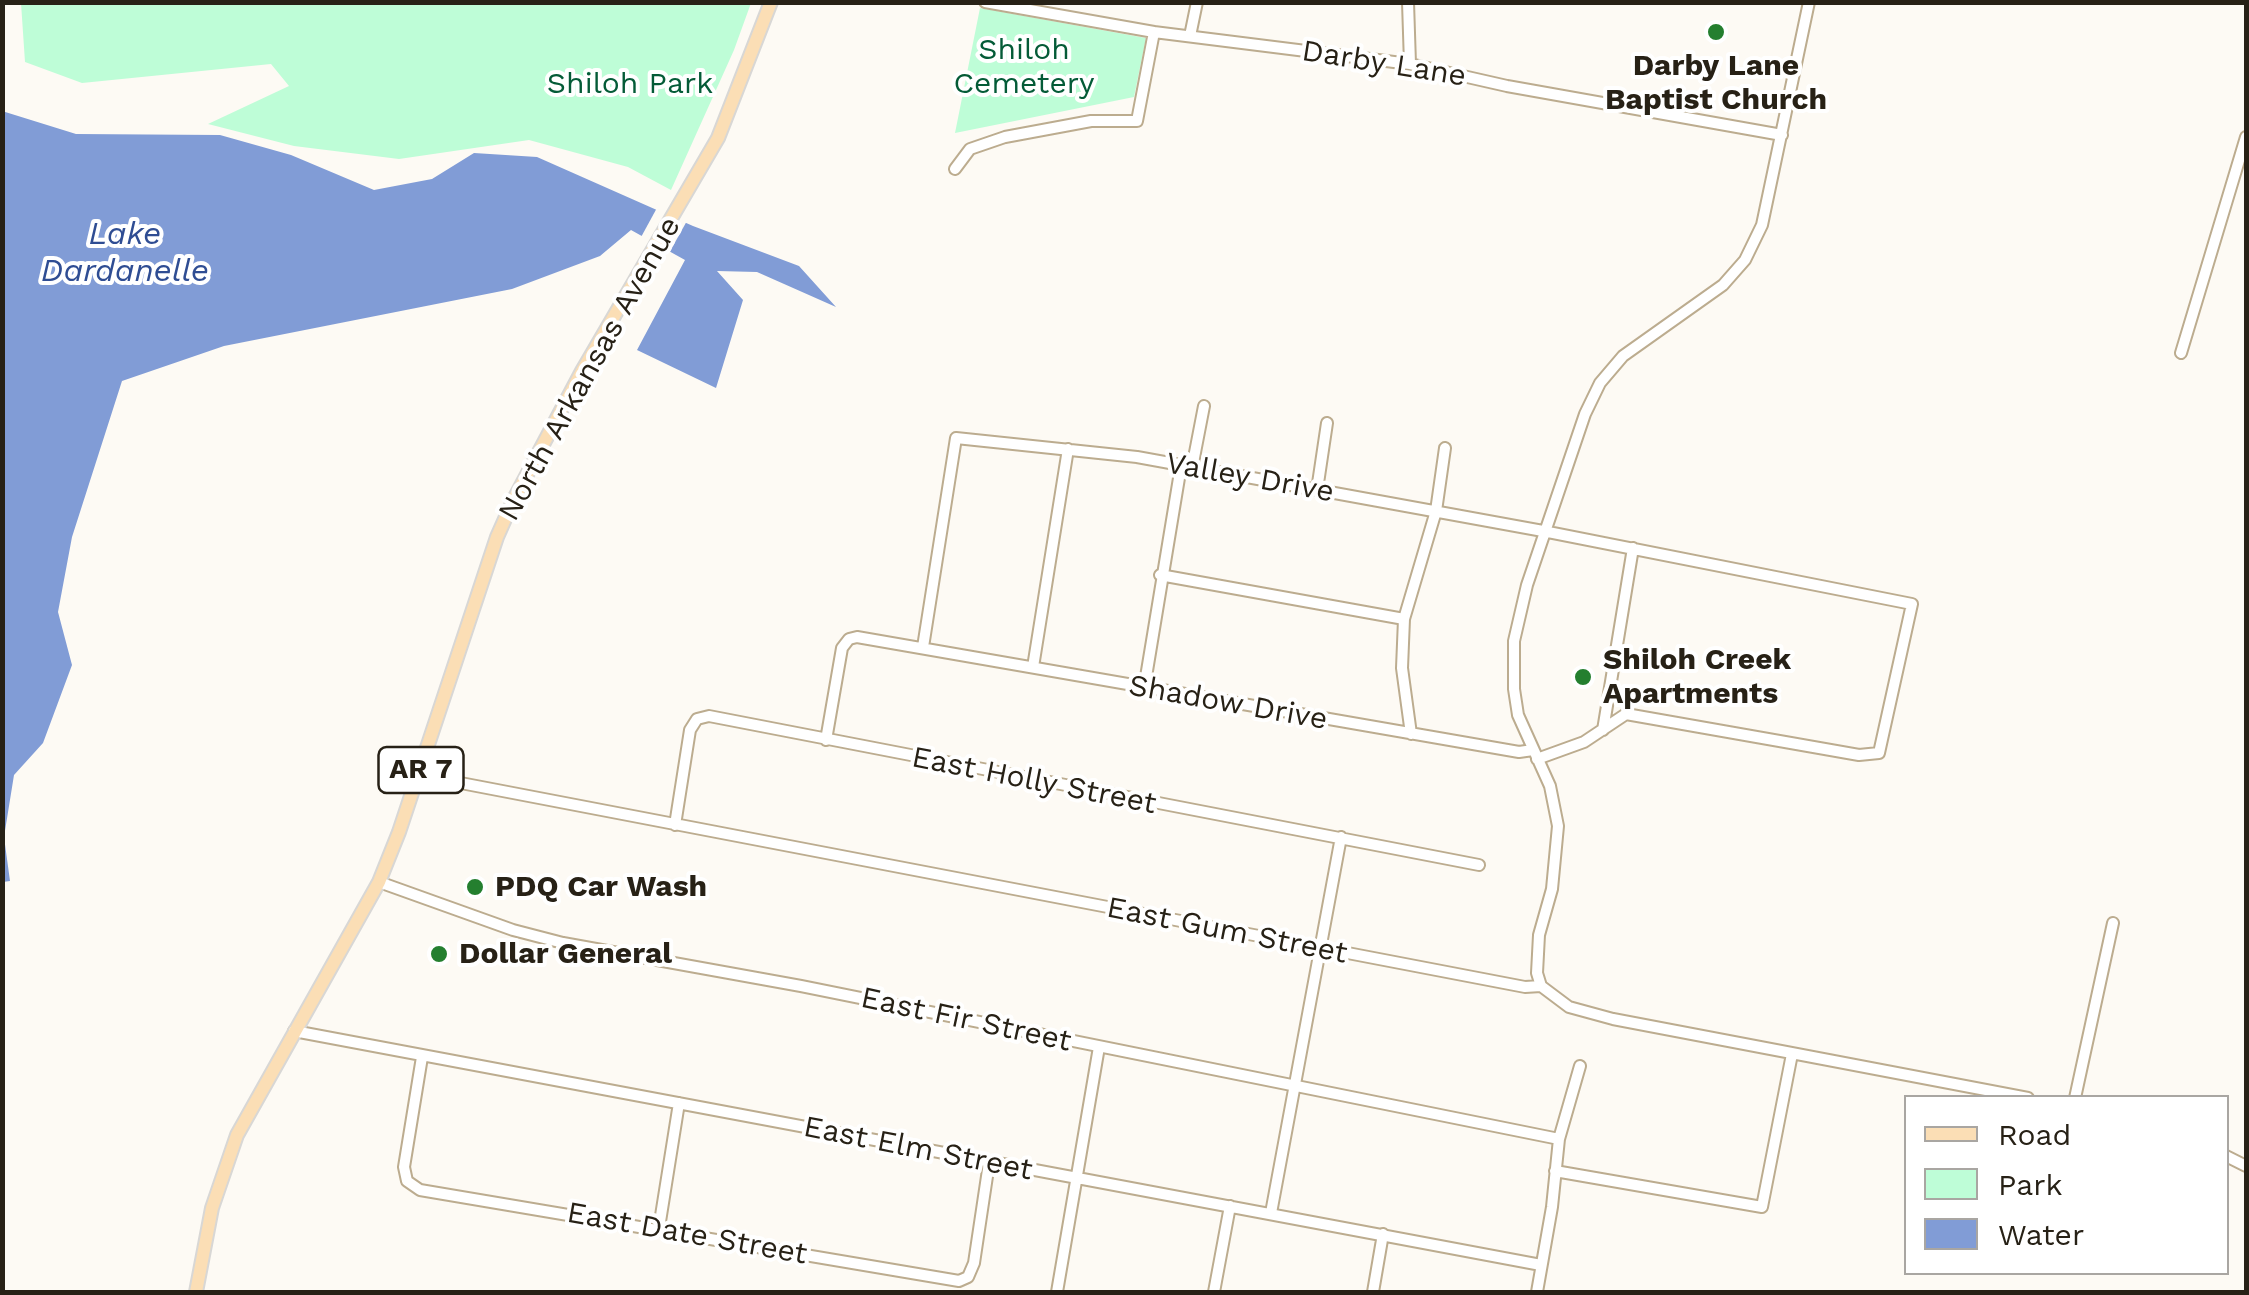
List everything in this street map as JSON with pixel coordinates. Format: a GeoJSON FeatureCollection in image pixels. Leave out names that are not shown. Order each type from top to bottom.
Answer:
{"type":"FeatureCollection","features":[{"type":"Feature","properties":{"kind":"main road","name":"North Arkansas Avenue"},"geometry":{"type":"LineString","coordinates":[[196,1292],[222,1172],[256,1095],[379,882],[512,501],[564,403],[718,138],[771,2]]}},
{"type":"Feature","properties":{"kind":"street","name":"Darby Lane"},"geometry":{"type":"LineString","coordinates":[[984,2],[1154,32],[1410,64],[1508,86],[1782,135]]}},
{"type":"Feature","properties":{"kind":"street"},"geometry":{"type":"LineString","coordinates":[[1190,36],[1197,2]]}},
{"type":"Feature","properties":{"kind":"street"},"geometry":{"type":"LineString","coordinates":[[1408,2],[1410,64]]}},
{"type":"Feature","properties":{"kind":"street"},"geometry":{"type":"LineString","coordinates":[[1542,986],[1537,973],[1539,935],[1552,889],[1557,808],[1518,715],[1512,667],[1519,614],[1543,531],[1600,382],[1623,356],[1722,284],[1745,260],[1762,225],[1809,2]]}},
{"type":"Feature","properties":{"kind":"street"},"geometry":{"type":"LineString","coordinates":[[956,169],[970,149],[1005,137],[1091,121],[1137,122],[1154,32]]}},
{"type":"Feature","properties":{"kind":"street"},"geometry":{"type":"LineString","coordinates":[[2181,353],[2246,137]]}},
{"type":"Feature","properties":{"kind":"street"},"geometry":{"type":"LineString","coordinates":[[1144,689],[1160,575],[1204,406]]}},
{"type":"Feature","properties":{"kind":"street"},"geometry":{"type":"LineString","coordinates":[[1317,490],[1327,423]]}},
{"type":"Feature","properties":{"kind":"street","name":"Valley Drive"},"geometry":{"type":"LineString","coordinates":[[922,647],[956,438],[1068,448],[1186,467],[1543,531],[1912,604],[1880,753],[1859,756],[1626,714],[1603,730]]}},
{"type":"Feature","properties":{"kind":"street"},"geometry":{"type":"LineString","coordinates":[[1033,667],[1068,448]]}},
{"type":"Feature","properties":{"kind":"street"},"geometry":{"type":"LineString","coordinates":[[1411,734],[1402,668],[1404,619],[1436,511],[1446,448]]}},
{"type":"Feature","properties":{"kind":"street"},"geometry":{"type":"LineString","coordinates":[[1535,754],[1584,742],[1603,730],[1632,548]]}},
{"type":"Feature","properties":{"kind":"street"},"geometry":{"type":"LineString","coordinates":[[1160,575],[1404,619]]}},
{"type":"Feature","properties":{"kind":"street","name":"Shadow Drive"},"geometry":{"type":"LineString","coordinates":[[826,740],[842,648],[849,639],[857,637],[1535,754]]}},
{"type":"Feature","properties":{"kind":"street","name":"East Holly Street"},"geometry":{"type":"LineString","coordinates":[[674,826],[690,730],[697,719],[709,716],[1479,865]]}},
{"type":"Feature","properties":{"kind":"street","name":"East Gum Street"},"geometry":{"type":"LineString","coordinates":[[419,776],[1525,987],[1542,986],[1569,1007],[2012,1095]]}},
{"type":"Feature","properties":{"kind":"street"},"geometry":{"type":"LineString","coordinates":[[1271,1213],[1341,837]]}},
{"type":"Feature","properties":{"kind":"street","name":"East Fir Street"},"geometry":{"type":"LineString","coordinates":[[379,882],[513,930],[563,943],[801,986],[1559,1139]]}},
{"type":"Feature","properties":{"kind":"street"},"geometry":{"type":"LineString","coordinates":[[2076,1095],[2113,923]]}},
{"type":"Feature","properties":{"kind":"street","name":"East Elm Street"},"geometry":{"type":"LineString","coordinates":[[294,1032],[1541,1265]]}},
{"type":"Feature","properties":{"kind":"street"},"geometry":{"type":"LineString","coordinates":[[1057,1292],[1100,1047]]}},
{"type":"Feature","properties":{"kind":"street"},"geometry":{"type":"LineString","coordinates":[[1555,1171],[1762,1207],[1792,1054]]}},
{"type":"Feature","properties":{"kind":"street","name":"East Date Street"},"geometry":{"type":"LineString","coordinates":[[422,1056],[404,1167],[407,1181],[420,1190],[958,1280],[968,1277],[974,1264],[989,1163]]}},
{"type":"Feature","properties":{"kind":"street"},"geometry":{"type":"LineString","coordinates":[[1537,1292],[1559,1139],[1580,1066]]}},
{"type":"Feature","properties":{"kind":"street"},"geometry":{"type":"LineString","coordinates":[[658,1228],[680,1103]]}},
{"type":"Feature","properties":{"kind":"street"},"geometry":{"type":"LineString","coordinates":[[1214,1292],[1230,1206]]}},
{"type":"Feature","properties":{"kind":"street"},"geometry":{"type":"LineString","coordinates":[[1374,1292],[1383,1234]]}},
{"type":"Feature","properties":{"kind":"green space","name":"Shiloh Park"},"geometry":{"type":"Polygon","coordinates":[[[21,2],[751,3],[671,190],[628,167],[529,140],[399,159],[294,146],[208,124],[289,86],[271,64],[82,83],[25,62],[21,2]]]}},
{"type":"Feature","properties":{"kind":"green space","name":"Shiloh Cemetery"},"geometry":{"type":"Polygon","coordinates":[[[980,8],[1146,38],[1134,97],[955,133],[980,8]]]}},
{"type":"Feature","properties":{"kind":"water","name":"Lake Dardanelle"},"geometry":{"type":"Polygon","coordinates":[[[2,111],[76,134],[220,135],[291,155],[374,190],[432,179],[474,153],[537,157],[693,226],[799,266],[836,307],[757,272],[717,271],[743,300],[716,388],[637,350],[685,260],[631,230],[600,256],[512,289],[224,346],[122,381],[72,537],[58,612],[72,665],[43,743],[14,775],[4,837],[10,881],[3,882],[2,111]]]}},
{"type":"Feature","properties":{"kind":"pier"},"geometry":{"type":"Polygon","coordinates":[[[658,206],[688,219],[668,255],[640,239],[658,206]]]}},
{"type":"Feature","properties":{"kind":"place","name":"Darby Lane Baptist Church"},"geometry":{"type":"Point","coordinates":[1716,32]}},
{"type":"Feature","properties":{"kind":"place","name":"Shiloh Creek Apartments"},"geometry":{"type":"Point","coordinates":[1583,677]}},
{"type":"Feature","properties":{"kind":"place","name":"PDQ Car Wash"},"geometry":{"type":"Point","coordinates":[475,887]}},
{"type":"Feature","properties":{"kind":"place","name":"Dollar General"},"geometry":{"type":"Point","coordinates":[439,954]}}]}
